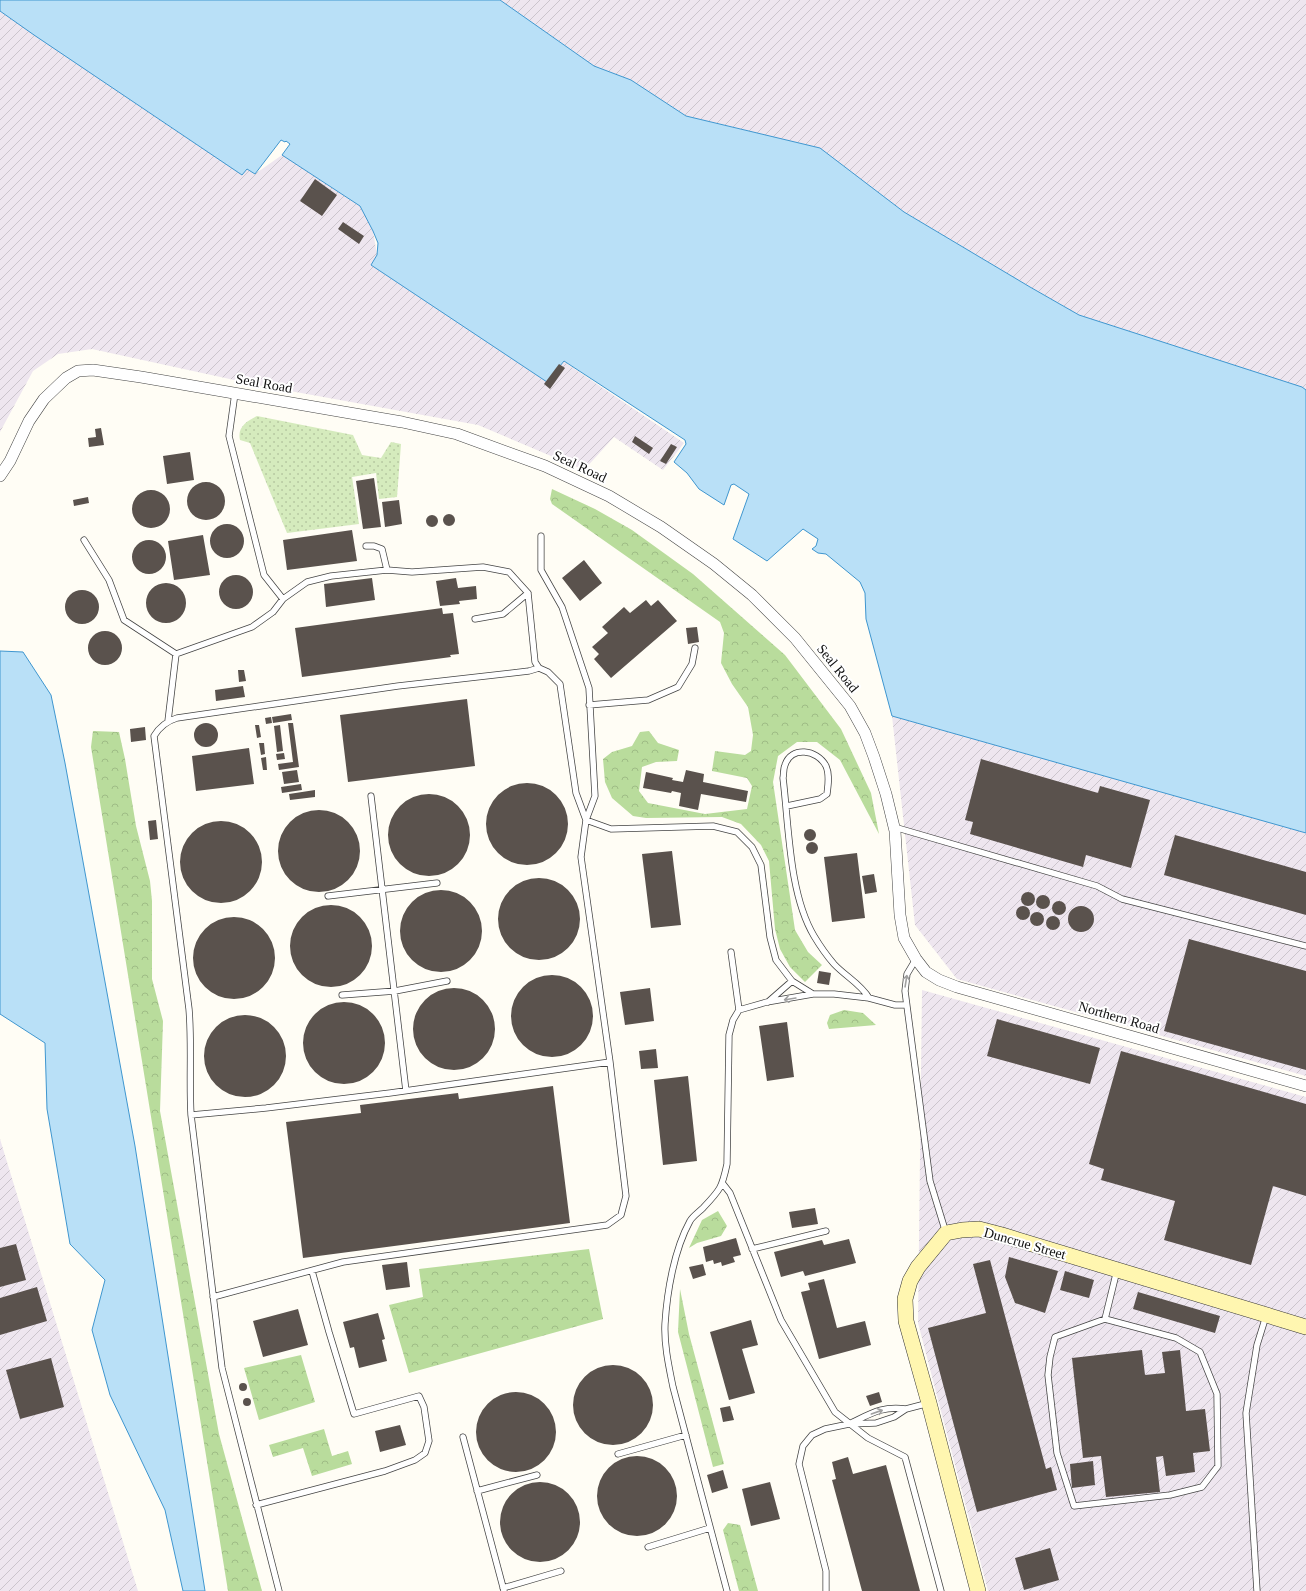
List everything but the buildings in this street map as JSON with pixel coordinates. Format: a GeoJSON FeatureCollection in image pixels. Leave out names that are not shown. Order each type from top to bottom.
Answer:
{"type":"FeatureCollection","features":[{"type":"Feature","properties":{"kind":"street","name":"Seal Road"},"geometry":{"type":"LineString","coordinates":[[0,476],[10,461],[29,421],[44,399],[66,378],[78,371],[100,371],[402,422],[457,434],[545,466],[609,496],[661,527],[714,564],[752,595],[794,638],[850,706],[865,733],[874,757],[886,794],[894,827],[899,881],[900,915],[904,938],[916,959],[926,972]]}},
{"type":"Feature","properties":{"kind":"street","name":"Northern Road"},"geometry":{"type":"LineString","coordinates":[[926,972],[939,980],[957,987],[1306,1086]]}},
{"type":"Feature","properties":{"kind":"street","name":"Duncrue Street"},"geometry":{"type":"LineString","coordinates":[[946,1234],[962,1230],[979,1229],[1306,1327]]}},
{"type":"Feature","properties":{"kind":"street"},"geometry":{"type":"LineString","coordinates":[[946,1234],[918,1267],[910,1280],[905,1299],[906,1321],[978,1591]]}},
{"type":"Feature","properties":{"kind":"lane"},"geometry":{"type":"LineString","coordinates":[[236,393],[230,436],[264,575],[283,599]]}},
{"type":"Feature","properties":{"kind":"lane"},"geometry":{"type":"LineString","coordinates":[[212,1297],[343,1262],[606,1225],[621,1214],[626,1196],[610,1062],[581,857],[586,820],[595,796],[588,688],[562,607],[541,570],[541,536]]}},
{"type":"Feature","properties":{"kind":"lane"},"geometry":{"type":"LineString","coordinates":[[84,540],[109,580],[124,620],[176,654]]}},
{"type":"Feature","properties":{"kind":"lane"},"geometry":{"type":"LineString","coordinates":[[366,546],[374,546],[382,550],[387,570]]}},
{"type":"Feature","properties":{"kind":"lane"},"geometry":{"type":"LineString","coordinates":[[176,654],[252,627],[273,612],[283,599],[307,582],[331,576],[387,570],[412,572],[483,567],[509,572],[528,592],[535,662],[539,668],[548,672],[560,684],[576,793],[586,820],[611,829],[713,826],[737,832],[752,847],[761,865],[772,944],[776,960],[792,981],[813,994]]}},
{"type":"Feature","properties":{"kind":"lane"},"geometry":{"type":"LineString","coordinates":[[475,619],[503,614],[528,592]]}},
{"type":"Feature","properties":{"kind":"lane"},"geometry":{"type":"LineString","coordinates":[[589,705],[648,700],[678,687],[692,664],[696,648]]}},
{"type":"Feature","properties":{"kind":"lane"},"geometry":{"type":"LineString","coordinates":[[168,721],[176,654]]}},
{"type":"Feature","properties":{"kind":"lane"},"geometry":{"type":"LineString","coordinates":[[279,1591],[222,1368],[212,1297],[191,1115],[190,1009],[154,736],[157,730],[168,721],[177,718],[398,686],[530,671],[539,668]]}},
{"type":"Feature","properties":{"kind":"lane"},"geometry":{"type":"LineString","coordinates":[[786,806],[820,799],[827,794],[829,778],[826,767],[820,758],[811,752],[791,756],[785,765],[783,778],[786,806],[796,884],[802,910],[814,937],[834,963],[865,991],[869,998]]}},
{"type":"Feature","properties":{"kind":"lane"},"geometry":{"type":"LineString","coordinates":[[371,796],[406,1091]]}},
{"type":"Feature","properties":{"kind":"lane"},"geometry":{"type":"LineString","coordinates":[[894,827],[1097,886],[1122,898],[1306,946]]}},
{"type":"Feature","properties":{"kind":"lane"},"geometry":{"type":"LineString","coordinates":[[328,896],[436,883]]}},
{"type":"Feature","properties":{"kind":"lane"},"geometry":{"type":"LineString","coordinates":[[727,1591],[673,1387],[667,1354],[665,1325],[669,1293],[677,1253],[691,1220],[717,1194],[723,1184],[727,1164],[729,1035],[733,1020],[739,1010],[731,952]]}},
{"type":"Feature","properties":{"kind":"lane"},"geometry":{"type":"LineString","coordinates":[[916,959],[908,974],[905,991],[906,1005],[930,1181],[946,1234]]}},
{"type":"Feature","properties":{"kind":"lane"},"geometry":{"type":"LineString","coordinates":[[342,995],[395,991],[447,981]]}},
{"type":"Feature","properties":{"kind":"lane"},"geometry":{"type":"LineString","coordinates":[[767,1002],[792,981]]}},
{"type":"Feature","properties":{"kind":"lane"},"geometry":{"type":"LineString","coordinates":[[739,1010],[767,1002],[813,994],[834,994],[869,998],[895,1005],[906,1005]]}},
{"type":"Feature","properties":{"kind":"lane"},"geometry":{"type":"LineString","coordinates":[[191,1115],[266,1108],[406,1091],[610,1062]]}},
{"type":"Feature","properties":{"kind":"lane"},"geometry":{"type":"LineString","coordinates":[[723,1184],[730,1193],[781,1320],[835,1412],[868,1438],[905,1457],[941,1591]]}},
{"type":"Feature","properties":{"kind":"lane"},"geometry":{"type":"LineString","coordinates":[[752,1249],[826,1231]]}},
{"type":"Feature","properties":{"kind":"lane"},"geometry":{"type":"LineString","coordinates":[[1105,1319],[1118,1270]]}},
{"type":"Feature","properties":{"kind":"lane"},"geometry":{"type":"LineString","coordinates":[[256,1505],[385,1471],[415,1460],[425,1453],[429,1441],[424,1407],[419,1396],[354,1414],[312,1271]]}},
{"type":"Feature","properties":{"kind":"lane"},"geometry":{"type":"LineString","coordinates":[[1257,1591],[1246,1413],[1257,1346],[1266,1315]]}},
{"type":"Feature","properties":{"kind":"lane"},"geometry":{"type":"LineString","coordinates":[[1105,1319],[1176,1338],[1200,1352],[1217,1394],[1218,1459],[1218,1466],[1202,1487],[1170,1495],[1074,1506],[1058,1453],[1048,1375],[1050,1357],[1055,1337],[1105,1319]]}},
{"type":"Feature","properties":{"kind":"lane"},"geometry":{"type":"LineString","coordinates":[[849,1424],[873,1412],[891,1407],[906,1409],[929,1403]]}},
{"type":"Feature","properties":{"kind":"lane"},"geometry":{"type":"LineString","coordinates":[[826,1591],[826,1571],[799,1464],[803,1446],[812,1435],[825,1429],[849,1424],[876,1423],[894,1418],[906,1409]]}},
{"type":"Feature","properties":{"kind":"lane"},"geometry":{"type":"LineString","coordinates":[[618,1454],[686,1435]]}},
{"type":"Feature","properties":{"kind":"lane"},"geometry":{"type":"LineString","coordinates":[[463,1438],[504,1589],[561,1571]]}},
{"type":"Feature","properties":{"kind":"lane"},"geometry":{"type":"LineString","coordinates":[[477,1491],[537,1475]]}},
{"type":"Feature","properties":{"kind":"lane"},"geometry":{"type":"LineString","coordinates":[[648,1547],[710,1528]]}},
{"type":"Feature","properties":{"kind":"shaded area"},"geometry":{"type":"Polygon","coordinates":[[[500,0],[1306,0],[1306,394],[1079,315],[904,212],[820,149],[686,116],[631,80],[594,66],[500,0]]]}},
{"type":"Feature","properties":{"kind":"shaded area"},"geometry":{"type":"Polygon","coordinates":[[[0,11],[242,175],[247,169],[255,174],[282,155],[360,206],[373,231],[377,255],[371,265],[547,382],[563,361],[684,443],[663,470],[614,437],[584,470],[478,425],[257,385],[92,349],[58,354],[33,371],[0,432],[0,11]]]}},
{"type":"Feature","properties":{"kind":"shaded area"},"geometry":{"type":"Polygon","coordinates":[[[892,716],[1306,833],[1306,1076],[957,979],[915,925],[892,716]]]}},
{"type":"Feature","properties":{"kind":"shaded area"},"geometry":{"type":"Polygon","coordinates":[[[922,990],[1306,1097],[1306,1591],[988,1591],[918,1323],[922,990]]]}},
{"type":"Feature","properties":{"kind":"shaded area"},"geometry":{"type":"Polygon","coordinates":[[[0,1139],[138,1591],[0,1591],[0,1139]]]}},
{"type":"Feature","properties":{"kind":"green space"},"geometry":{"type":"Polygon","coordinates":[[[257,416],[353,435],[362,455],[381,458],[391,442],[401,444],[397,497],[379,499],[376,473],[352,477],[359,524],[287,533],[250,443],[240,440],[239,435],[241,428],[246,422],[257,416]]]}},
{"type":"Feature","properties":{"kind":"green space"},"geometry":{"type":"Polygon","coordinates":[[[552,489],[595,509],[632,530],[693,574],[785,655],[841,729],[871,793],[879,834],[840,760],[817,742],[797,742],[778,756],[773,782],[795,930],[808,952],[822,965],[805,982],[790,967],[780,949],[775,929],[769,861],[761,845],[741,824],[722,817],[646,818],[633,816],[612,798],[605,782],[603,759],[612,752],[632,746],[640,732],[649,731],[658,743],[679,750],[677,761],[656,762],[642,767],[639,791],[648,803],[705,814],[747,809],[752,786],[747,778],[712,771],[715,751],[745,755],[751,751],[753,735],[748,707],[732,684],[721,663],[724,633],[720,622],[552,504],[550,499],[552,489]]]}},
{"type":"Feature","properties":{"kind":"green space"},"geometry":{"type":"Polygon","coordinates":[[[93,731],[119,732],[136,826],[150,881],[152,901],[152,979],[163,1021],[160,1111],[219,1434],[262,1591],[228,1591],[91,747],[93,731]]]}},
{"type":"Feature","properties":{"kind":"green space"},"geometry":{"type":"Polygon","coordinates":[[[844,1010],[863,1013],[876,1025],[829,1029],[827,1023],[830,1015],[844,1010]]]}},
{"type":"Feature","properties":{"kind":"green space"},"geometry":{"type":"Polygon","coordinates":[[[718,1211],[727,1226],[721,1236],[697,1243],[689,1248],[702,1220],[718,1211]]]}},
{"type":"Feature","properties":{"kind":"green space"},"geometry":{"type":"Polygon","coordinates":[[[589,1249],[603,1319],[409,1373],[389,1305],[423,1297],[419,1269],[589,1249]]]}},
{"type":"Feature","properties":{"kind":"green space"},"geometry":{"type":"Polygon","coordinates":[[[680,1289],[689,1334],[724,1464],[713,1467],[678,1332],[680,1289]]]}},
{"type":"Feature","properties":{"kind":"green space"},"geometry":{"type":"Polygon","coordinates":[[[301,1355],[315,1402],[259,1420],[244,1368],[301,1355]]]}},
{"type":"Feature","properties":{"kind":"green space"},"geometry":{"type":"Polygon","coordinates":[[[324,1429],[332,1456],[348,1451],[352,1464],[312,1476],[303,1448],[273,1457],[269,1445],[324,1429]]]}},
{"type":"Feature","properties":{"kind":"green space"},"geometry":{"type":"Polygon","coordinates":[[[728,1523],[740,1525],[758,1591],[739,1591],[723,1530],[728,1523]]]}},
{"type":"Feature","properties":{"kind":"water"},"geometry":{"type":"Polygon","coordinates":[[[0,0],[500,0],[594,66],[631,80],[686,116],[820,148],[904,212],[1079,315],[1302,387],[1306,390],[1306,833],[892,716],[866,619],[865,593],[860,582],[826,554],[818,553],[812,549],[816,546],[818,539],[803,529],[767,561],[733,539],[749,494],[734,484],[731,485],[724,505],[699,489],[687,473],[674,462],[686,444],[685,440],[564,361],[547,382],[371,265],[377,255],[378,243],[360,206],[282,155],[290,144],[286,141],[281,140],[255,174],[247,169],[242,175],[0,11],[0,0]]]}},
{"type":"Feature","properties":{"kind":"water"},"geometry":{"type":"Polygon","coordinates":[[[0,651],[23,652],[51,695],[65,763],[135,1146],[205,1591],[183,1591],[165,1510],[110,1395],[92,1330],[105,1280],[70,1244],[47,1109],[45,1043],[0,1014],[0,651]]]}}]}
